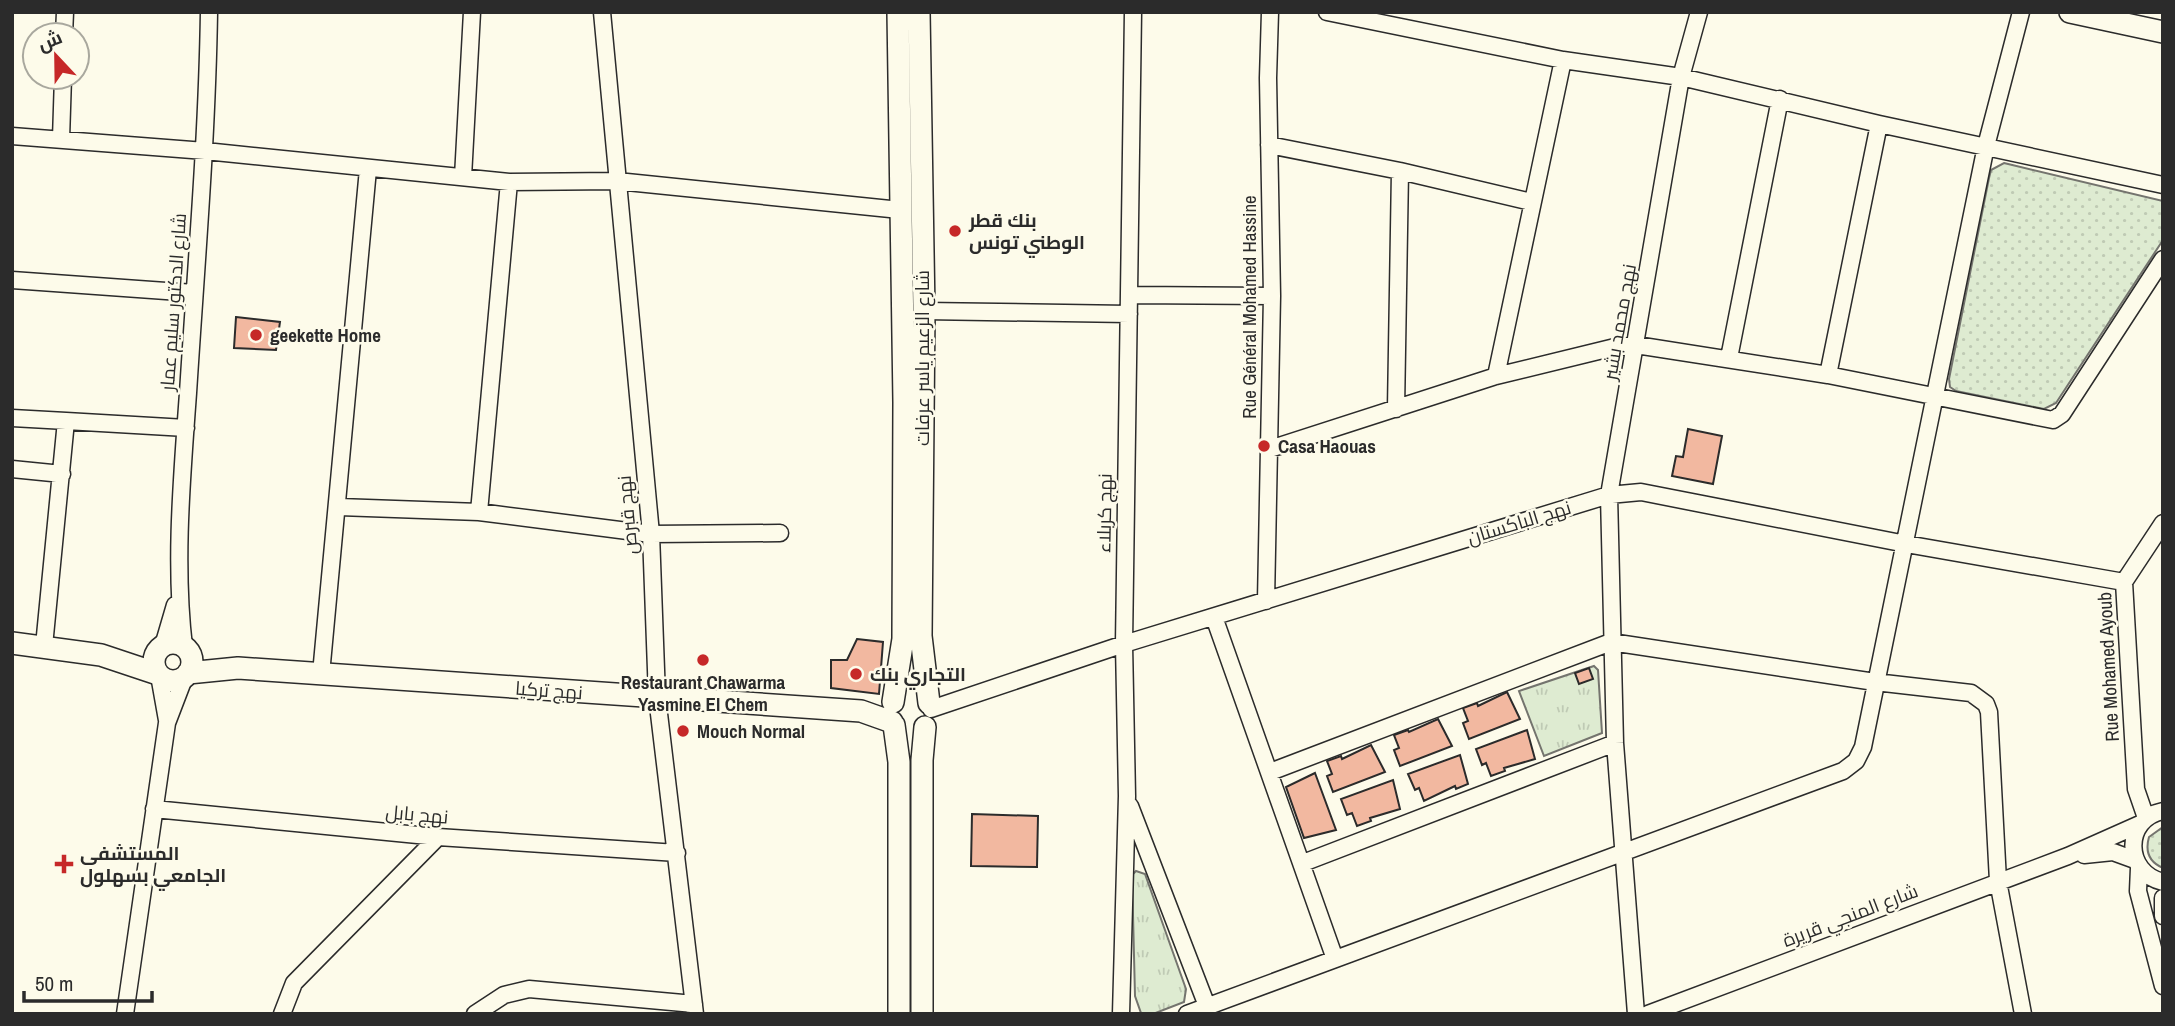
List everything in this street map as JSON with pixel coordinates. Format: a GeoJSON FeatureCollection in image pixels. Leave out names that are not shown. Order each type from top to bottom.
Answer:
{"type":"FeatureCollection","features":[{"type":"Feature","properties":{"kind":"main road","name":"شارع الزعيم ياسر عرفات"},"geometry":{"type":"LineString","coordinates":[[898,12],[904,402],[903,639],[892,713],[899,762],[899,1014]]}},
{"type":"Feature","properties":{"kind":"main road","name":"شارع الزعيم ياسر عرفات"},"geometry":{"type":"LineString","coordinates":[[919,12],[924,311],[921,636],[928,713],[922,760],[922,1014]]}},
{"type":"Feature","properties":{"kind":"main road"},"geometry":{"type":"LineString","coordinates":[[2070,12],[2163,32]]}},
{"type":"Feature","properties":{"kind":"main road"},"geometry":{"type":"LineString","coordinates":[[12,643],[101,655],[178,657]]}},
{"type":"Feature","properties":{"kind":"main road"},"geometry":{"type":"LineString","coordinates":[[101,655],[158,674]]}},
{"type":"Feature","properties":{"kind":"main road"},"geometry":{"type":"LineString","coordinates":[[158,674],[154,658],[178,657]]}},
{"type":"Feature","properties":{"kind":"main road","name":"نهج تركيا"},"geometry":{"type":"LineString","coordinates":[[178,657],[237,668],[892,713]]}},
{"type":"Feature","properties":{"kind":"main road"},"geometry":{"type":"LineString","coordinates":[[914,692],[928,713],[912,733],[905,733],[892,713],[902,694],[914,692]]}},
{"type":"Feature","properties":{"kind":"street","name":"شارع الدكتور سليم عمار"},"geometry":{"type":"LineString","coordinates":[[178,657],[178,596],[186,428],[205,151],[209,12]]}},
{"type":"Feature","properties":{"kind":"street"},"geometry":{"type":"LineString","coordinates":[[463,177],[472,12]]}},
{"type":"Feature","properties":{"kind":"street","name":"نهج قبرص"},"geometry":{"type":"LineString","coordinates":[[601,12],[651,534],[657,697],[695,1009]]}},
{"type":"Feature","properties":{"kind":"street","name":"نهج كربلاء"},"geometry":{"type":"LineString","coordinates":[[1122,1014],[1127,796],[1124,644],[1133,12]]}},
{"type":"Feature","properties":{"kind":"street","name":"Rue Général Mohamed Hassine"},"geometry":{"type":"LineString","coordinates":[[1266,601],[1272,296],[1270,12]]}},
{"type":"Feature","properties":{"kind":"street"},"geometry":{"type":"LineString","coordinates":[[1327,12],[1405,19],[1563,60],[1681,77],[1879,124],[2163,185]]}},
{"type":"Feature","properties":{"kind":"street","name":"نهج محمد بشير"},"geometry":{"type":"LineString","coordinates":[[1636,1014],[1615,743],[1609,495],[1681,77],[1699,12]]}},
{"type":"Feature","properties":{"kind":"street"},"geometry":{"type":"LineString","coordinates":[[1187,1014],[1843,771],[1856,761],[1863,747],[1906,544],[1986,146],[2021,12]]}},
{"type":"Feature","properties":{"kind":"street"},"geometry":{"type":"LineString","coordinates":[[1496,376],[1563,60]]}},
{"type":"Feature","properties":{"kind":"street"},"geometry":{"type":"LineString","coordinates":[[61,138],[63,91]]}},
{"type":"Feature","properties":{"kind":"street"},"geometry":{"type":"LineString","coordinates":[[1730,358],[1780,99]]}},
{"type":"Feature","properties":{"kind":"street"},"geometry":{"type":"LineString","coordinates":[[1828,375],[1879,124]]}},
{"type":"Feature","properties":{"kind":"street"},"geometry":{"type":"LineString","coordinates":[[12,136],[205,151],[509,182],[617,181],[900,210]]}},
{"type":"Feature","properties":{"kind":"street"},"geometry":{"type":"LineString","coordinates":[[1269,145],[1401,171],[1531,202]]}},
{"type":"Feature","properties":{"kind":"street"},"geometry":{"type":"LineString","coordinates":[[321,674],[339,507],[368,169]]}},
{"type":"Feature","properties":{"kind":"street"},"geometry":{"type":"LineString","coordinates":[[1396,409],[1401,171]]}},
{"type":"Feature","properties":{"kind":"street"},"geometry":{"type":"LineString","coordinates":[[479,512],[509,182]]}},
{"type":"Feature","properties":{"kind":"street"},"geometry":{"type":"LineString","coordinates":[[1270,449],[1496,376],[1606,349],[1636,345],[1828,375],[2047,420],[2058,418],[2163,259]]}},
{"type":"Feature","properties":{"kind":"street"},"geometry":{"type":"LineString","coordinates":[[12,280],[194,293]]}},
{"type":"Feature","properties":{"kind":"street"},"geometry":{"type":"LineString","coordinates":[[1129,295],[1272,296]]}},
{"type":"Feature","properties":{"kind":"street"},"geometry":{"type":"LineString","coordinates":[[924,311],[1129,314]]}},
{"type":"Feature","properties":{"kind":"street"},"geometry":{"type":"LineString","coordinates":[[12,418],[186,428]]}},
{"type":"Feature","properties":{"kind":"street"},"geometry":{"type":"LineString","coordinates":[[44,646],[66,421]]}},
{"type":"Feature","properties":{"kind":"street"},"geometry":{"type":"LineString","coordinates":[[12,470],[62,474]]}},
{"type":"Feature","properties":{"kind":"street","name":"نهج الباكستان"},"geometry":{"type":"LineString","coordinates":[[928,713],[1124,644],[1609,495],[1641,492],[1906,544],[2124,582]]}},
{"type":"Feature","properties":{"kind":"street"},"geometry":{"type":"LineString","coordinates":[[339,507],[479,512],[651,534],[780,533]]}},
{"type":"Feature","properties":{"kind":"street","name":"Rue Mohamed Ayoub"},"geometry":{"type":"LineString","coordinates":[[2143,821],[2136,789],[2124,582],[2163,523]]}},
{"type":"Feature","properties":{"kind":"street"},"geometry":{"type":"LineString","coordinates":[[1214,617],[1335,959]]}},
{"type":"Feature","properties":{"kind":"street"},"geometry":{"type":"LineString","coordinates":[[1270,772],[1611,642],[1875,682],[1971,693],[1986,705],[1998,881],[2023,1014]]}},
{"type":"Feature","properties":{"kind":"street"},"geometry":{"type":"LineString","coordinates":[[125,1014],[178,657]]}},
{"type":"Feature","properties":{"kind":"street"},"geometry":{"type":"LineString","coordinates":[[158,674],[167,723]]}},
{"type":"Feature","properties":{"kind":"street"},"geometry":{"type":"LineString","coordinates":[[1303,863],[1615,743]]}},
{"type":"Feature","properties":{"kind":"street"},"geometry":{"type":"LineString","coordinates":[[1127,796],[1207,1006]]}},
{"type":"Feature","properties":{"kind":"street","name":"نهج بابل"},"geometry":{"type":"LineString","coordinates":[[154,809],[438,837],[677,853]]}},
{"type":"Feature","properties":{"kind":"street","name":"شارع المنجي قريرة"},"geometry":{"type":"LineString","coordinates":[[1648,1014],[2068,856],[2163,811]]}},
{"type":"Feature","properties":{"kind":"street"},"geometry":{"type":"LineString","coordinates":[[2143,821],[2133,841],[2138,891],[2163,986]]}},
{"type":"Feature","properties":{"kind":"street"},"geometry":{"type":"LineString","coordinates":[[282,1014],[295,983],[438,837]]}},
{"type":"Feature","properties":{"kind":"street","name":"شارع المنجي قريرة"},"geometry":{"type":"LineString","coordinates":[[2068,856],[2113,852],[2137,864],[2147,875],[2163,882]]}},
{"type":"Feature","properties":{"kind":"street"},"geometry":{"type":"LineString","coordinates":[[2163,898],[2163,916]]}},
{"type":"Feature","properties":{"kind":"street"},"geometry":{"type":"LineString","coordinates":[[475,1014],[503,995],[529,989],[695,1009]]}},
{"type":"Feature","properties":{"kind":"green space"},"geometry":{"type":"Polygon","coordinates":[[[2004,163],[2163,201],[2163,240],[2056,403],[2044,409],[1956,391],[1950,387],[1949,379],[1989,178],[1991,170],[2004,163]]]}},
{"type":"Feature","properties":{"kind":"green space"},"geometry":{"type":"Polygon","coordinates":[[[1594,666],[1598,670],[1602,733],[1544,756],[1519,691],[1594,666]]]}},
{"type":"Feature","properties":{"kind":"green space"},"geometry":{"type":"Polygon","coordinates":[[[2163,827],[2163,868],[2151,859],[2148,847],[2149,837],[2163,827]]]}},
{"type":"Feature","properties":{"kind":"green space"},"geometry":{"type":"Polygon","coordinates":[[[1136,871],[1145,874],[1186,989],[1184,1002],[1153,1014],[1141,1013],[1135,996],[1132,875],[1136,871]]]}},
{"type":"Feature","properties":{"kind":"building","name":"geekette Home"},"geometry":{"type":"Polygon","coordinates":[[[236,317],[280,322],[276,350],[234,348],[236,317]]]}},
{"type":"Feature","properties":{"kind":"building"},"geometry":{"type":"Polygon","coordinates":[[[1688,429],[1722,436],[1713,484],[1672,476],[1676,456],[1683,457],[1688,429]]]}},
{"type":"Feature","properties":{"kind":"building","name":"التجاري بنك"},"geometry":{"type":"Polygon","coordinates":[[[857,639],[883,642],[879,694],[831,688],[831,660],[847,660],[857,639]]]}},
{"type":"Feature","properties":{"kind":"building"},"geometry":{"type":"Polygon","coordinates":[[[1589,668],[1593,679],[1579,684],[1575,673],[1589,668]]]}},
{"type":"Feature","properties":{"kind":"building"},"geometry":{"type":"Polygon","coordinates":[[[1507,692],[1520,719],[1469,739],[1463,723],[1468,721],[1463,708],[1477,703],[1478,706],[1507,692]]]}},
{"type":"Feature","properties":{"kind":"building"},"geometry":{"type":"Polygon","coordinates":[[[1438,719],[1452,746],[1400,766],[1394,750],[1399,748],[1394,735],[1408,730],[1409,732],[1438,719]]]}},
{"type":"Feature","properties":{"kind":"building"},"geometry":{"type":"Polygon","coordinates":[[[1527,730],[1535,759],[1504,768],[1505,771],[1491,776],[1486,763],[1482,765],[1476,749],[1527,730]]]}},
{"type":"Feature","properties":{"kind":"building"},"geometry":{"type":"Polygon","coordinates":[[[1371,745],[1385,772],[1333,792],[1327,776],[1332,774],[1327,761],[1341,756],[1342,759],[1371,745]]]}},
{"type":"Feature","properties":{"kind":"building"},"geometry":{"type":"Polygon","coordinates":[[[1460,755],[1468,784],[1456,789],[1455,786],[1424,801],[1419,788],[1415,790],[1408,774],[1460,755]]]}},
{"type":"Feature","properties":{"kind":"building"},"geometry":{"type":"Polygon","coordinates":[[[1315,773],[1336,830],[1304,838],[1286,787],[1315,773]]]}},
{"type":"Feature","properties":{"kind":"building"},"geometry":{"type":"Polygon","coordinates":[[[1393,780],[1400,809],[1370,818],[1371,821],[1357,826],[1352,813],[1347,815],[1341,799],[1393,780]]]}},
{"type":"Feature","properties":{"kind":"building"},"geometry":{"type":"Polygon","coordinates":[[[972,814],[1038,816],[1037,867],[971,866],[972,814]]]}},
{"type":"Feature","properties":{"kind":"place","name":"بنك قطر الوطني تونس"},"geometry":{"type":"Point","coordinates":[955,231]}},
{"type":"Feature","properties":{"kind":"place","name":"geekette Home"},"geometry":{"type":"Point","coordinates":[256,335]}},
{"type":"Feature","properties":{"kind":"place","name":"Casa Haouas"},"geometry":{"type":"Point","coordinates":[1264,446]}},
{"type":"Feature","properties":{"kind":"place","name":"Restaurant Chawarma Yasmine El Chem"},"geometry":{"type":"Point","coordinates":[703,660]}},
{"type":"Feature","properties":{"kind":"place","name":"التجاري بنك"},"geometry":{"type":"Point","coordinates":[856,674]}},
{"type":"Feature","properties":{"kind":"place","name":"Mouch Normal"},"geometry":{"type":"Point","coordinates":[683,731]}},
{"type":"Feature","properties":{"kind":"place","name":"المستشفى الجامعي بسهلول"},"geometry":{"type":"Point","coordinates":[64,864]}}]}
